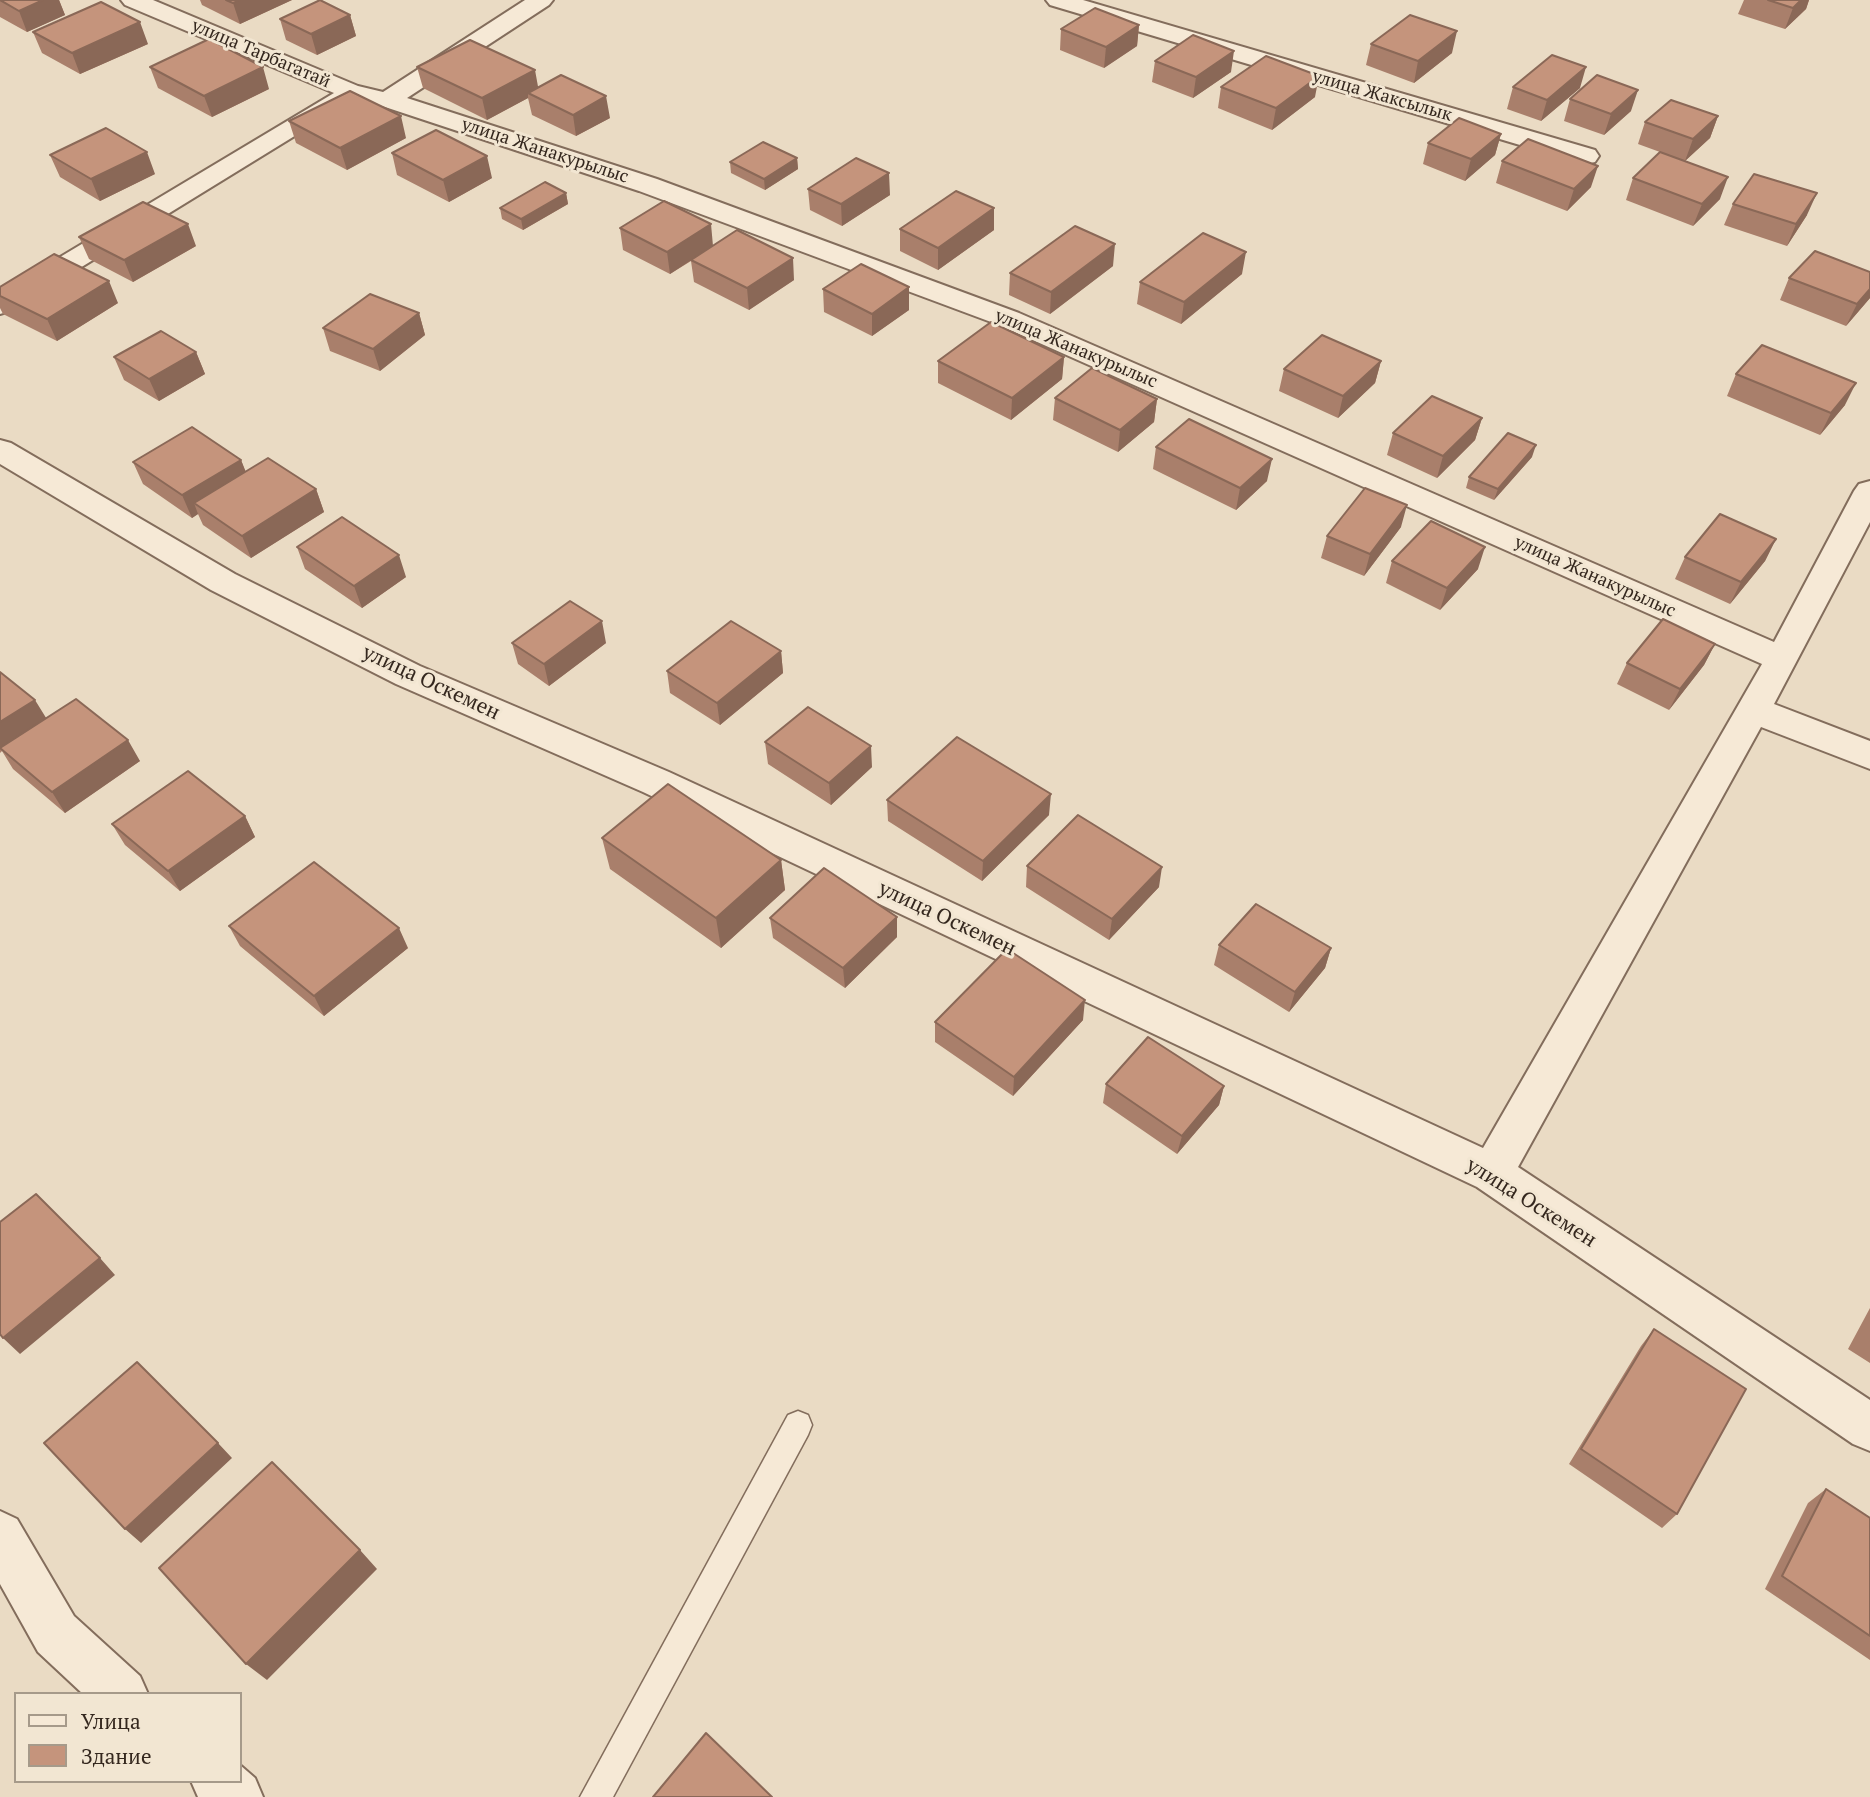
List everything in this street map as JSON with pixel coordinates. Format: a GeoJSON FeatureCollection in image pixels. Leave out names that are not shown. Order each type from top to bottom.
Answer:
{"type":"FeatureCollection","features":[{"type":"Feature","properties":{"kind":"street","name":"улица Тарбагатай"},"geometry":{"type":"LineString","coordinates":[[133,0],[350,92]]}},
{"type":"Feature","properties":{"kind":"street"},"geometry":{"type":"LineString","coordinates":[[387,100],[541,0]]}},
{"type":"Feature","properties":{"kind":"street","name":"улица Жаксылык"},"geometry":{"type":"LineString","coordinates":[[1058,0],[1586,156]]}},
{"type":"Feature","properties":{"kind":"street","name":"улица Жанакурылыс"},"geometry":{"type":"LineString","coordinates":[[350,92],[387,100],[648,185],[1009,318],[1782,659]]}},
{"type":"Feature","properties":{"kind":"street"},"geometry":{"type":"LineString","coordinates":[[0,305],[350,92]]}},
{"type":"Feature","properties":{"kind":"street","name":"улица Оскемен"},"geometry":{"type":"LineString","coordinates":[[0,450],[223,582],[408,674],[656,782],[1492,1173],[1870,1428]]}},
{"type":"Feature","properties":{"kind":"street"},"geometry":{"type":"LineString","coordinates":[[1492,1173],[1782,659],[1870,491]]}},
{"type":"Feature","properties":{"kind":"street"},"geometry":{"type":"LineString","coordinates":[[1753,710],[1870,755]]}},
{"type":"Feature","properties":{"kind":"street"},"geometry":{"type":"LineString","coordinates":[[0,1536],[56,1634],[120,1692]]}},
{"type":"Feature","properties":{"kind":"street"},"geometry":{"type":"LineString","coordinates":[[220,1783],[236,1797]]}},
{"type":"Feature","properties":{"kind":"lane"},"geometry":{"type":"LineString","coordinates":[[596,1797],[798,1425]]}},
{"type":"Feature","properties":{"kind":"building"},"geometry":{"type":"Polygon","coordinates":[[[0,0],[43,0],[19,11],[0,0]]]}},
{"type":"Feature","properties":{"kind":"building"},"geometry":{"type":"Polygon","coordinates":[[[320,0],[350,15],[311,34],[280,19],[320,0]]]}},
{"type":"Feature","properties":{"kind":"building"},"geometry":{"type":"Polygon","coordinates":[[[1768,0],[1801,0],[1793,8],[1768,0]]]}},
{"type":"Feature","properties":{"kind":"building"},"geometry":{"type":"Polygon","coordinates":[[[101,2],[140,22],[72,53],[33,32],[101,2]]]}},
{"type":"Feature","properties":{"kind":"building"},"geometry":{"type":"Polygon","coordinates":[[[1095,8],[1139,25],[1106,47],[1061,29],[1095,8]]]}},
{"type":"Feature","properties":{"kind":"building"},"geometry":{"type":"Polygon","coordinates":[[[1410,15],[1457,31],[1418,61],[1371,44],[1410,15]]]}},
{"type":"Feature","properties":{"kind":"building"},"geometry":{"type":"Polygon","coordinates":[[[1193,35],[1234,51],[1196,77],[1155,61],[1193,35]]]}},
{"type":"Feature","properties":{"kind":"building"},"geometry":{"type":"Polygon","coordinates":[[[209,39],[263,67],[204,96],[150,67],[209,39]]]}},
{"type":"Feature","properties":{"kind":"building"},"geometry":{"type":"Polygon","coordinates":[[[470,40],[535,70],[482,98],[417,67],[470,40]]]}},
{"type":"Feature","properties":{"kind":"building"},"geometry":{"type":"Polygon","coordinates":[[[1552,55],[1586,67],[1547,100],[1513,87],[1552,55]]]}},
{"type":"Feature","properties":{"kind":"building"},"geometry":{"type":"Polygon","coordinates":[[[1266,56],[1319,76],[1276,108],[1221,87],[1266,56]]]}},
{"type":"Feature","properties":{"kind":"building"},"geometry":{"type":"Polygon","coordinates":[[[561,75],[606,96],[573,115],[528,93],[561,75]]]}},
{"type":"Feature","properties":{"kind":"building"},"geometry":{"type":"Polygon","coordinates":[[[1597,75],[1638,90],[1611,114],[1570,99],[1597,75]]]}},
{"type":"Feature","properties":{"kind":"building"},"geometry":{"type":"Polygon","coordinates":[[[350,91],[401,116],[340,148],[289,121],[350,91]]]}},
{"type":"Feature","properties":{"kind":"building"},"geometry":{"type":"Polygon","coordinates":[[[1671,100],[1718,116],[1693,139],[1645,122],[1671,100]]]}},
{"type":"Feature","properties":{"kind":"building"},"geometry":{"type":"Polygon","coordinates":[[[1459,118],[1501,134],[1471,159],[1428,143],[1459,118]]]}},
{"type":"Feature","properties":{"kind":"building"},"geometry":{"type":"Polygon","coordinates":[[[106,128],[147,152],[91,179],[50,155],[106,128]]]}},
{"type":"Feature","properties":{"kind":"building"},"geometry":{"type":"Polygon","coordinates":[[[436,130],[487,156],[443,180],[392,153],[436,130]]]}},
{"type":"Feature","properties":{"kind":"building"},"geometry":{"type":"Polygon","coordinates":[[[1528,139],[1598,166],[1574,189],[1502,161],[1528,139]]]}},
{"type":"Feature","properties":{"kind":"building"},"geometry":{"type":"Polygon","coordinates":[[[763,142],[797,158],[764,179],[730,162],[763,142]]]}},
{"type":"Feature","properties":{"kind":"building"},"geometry":{"type":"Polygon","coordinates":[[[1660,152],[1728,177],[1702,204],[1633,178],[1660,152]]]}},
{"type":"Feature","properties":{"kind":"building"},"geometry":{"type":"Polygon","coordinates":[[[856,158],[889,173],[841,204],[808,189],[856,158]]]}},
{"type":"Feature","properties":{"kind":"building"},"geometry":{"type":"Polygon","coordinates":[[[1754,174],[1817,193],[1796,224],[1733,204],[1754,174]]]}},
{"type":"Feature","properties":{"kind":"building"},"geometry":{"type":"Polygon","coordinates":[[[545,182],[566,193],[521,219],[500,208],[545,182]]]}},
{"type":"Feature","properties":{"kind":"building"},"geometry":{"type":"Polygon","coordinates":[[[956,191],[994,208],[938,248],[900,229],[956,191]]]}},
{"type":"Feature","properties":{"kind":"building"},"geometry":{"type":"Polygon","coordinates":[[[664,201],[711,224],[667,252],[620,228],[664,201]]]}},
{"type":"Feature","properties":{"kind":"building"},"geometry":{"type":"Polygon","coordinates":[[[143,202],[188,224],[124,260],[79,237],[143,202]]]}},
{"type":"Feature","properties":{"kind":"building"},"geometry":{"type":"Polygon","coordinates":[[[1075,226],[1115,244],[1051,292],[1010,273],[1075,226]]]}},
{"type":"Feature","properties":{"kind":"building"},"geometry":{"type":"Polygon","coordinates":[[[737,230],[793,258],[747,288],[691,260],[737,230]]]}},
{"type":"Feature","properties":{"kind":"building"},"geometry":{"type":"Polygon","coordinates":[[[1203,233],[1246,252],[1184,302],[1140,282],[1203,233]]]}},
{"type":"Feature","properties":{"kind":"building"},"geometry":{"type":"Polygon","coordinates":[[[1815,251],[1870,272],[1870,289],[1857,304],[1789,278],[1815,251]]]}},
{"type":"Feature","properties":{"kind":"building"},"geometry":{"type":"Polygon","coordinates":[[[54,254],[109,281],[47,319],[0,296],[0,287],[54,254]]]}},
{"type":"Feature","properties":{"kind":"building"},"geometry":{"type":"Polygon","coordinates":[[[861,264],[909,287],[872,314],[823,289],[861,264]]]}},
{"type":"Feature","properties":{"kind":"building"},"geometry":{"type":"Polygon","coordinates":[[[370,294],[419,313],[373,349],[323,328],[370,294]]]}},
{"type":"Feature","properties":{"kind":"building"},"geometry":{"type":"Polygon","coordinates":[[[991,322],[1064,357],[1012,398],[938,361],[991,322]]]}},
{"type":"Feature","properties":{"kind":"building"},"geometry":{"type":"Polygon","coordinates":[[[161,331],[196,352],[149,379],[114,357],[161,331]]]}},
{"type":"Feature","properties":{"kind":"building"},"geometry":{"type":"Polygon","coordinates":[[[1322,335],[1381,361],[1343,396],[1284,369],[1322,335]]]}},
{"type":"Feature","properties":{"kind":"building"},"geometry":{"type":"Polygon","coordinates":[[[1762,345],[1856,383],[1831,413],[1736,374],[1762,345]]]}},
{"type":"Feature","properties":{"kind":"building"},"geometry":{"type":"Polygon","coordinates":[[[1092,368],[1157,399],[1120,430],[1055,398],[1092,368]]]}},
{"type":"Feature","properties":{"kind":"building"},"geometry":{"type":"Polygon","coordinates":[[[1432,396],[1482,418],[1443,456],[1393,433],[1432,396]]]}},
{"type":"Feature","properties":{"kind":"building"},"geometry":{"type":"Polygon","coordinates":[[[1189,419],[1272,459],[1240,488],[1156,447],[1189,419]]]}},
{"type":"Feature","properties":{"kind":"building"},"geometry":{"type":"Polygon","coordinates":[[[192,427],[241,460],[182,495],[133,462],[192,427]]]}},
{"type":"Feature","properties":{"kind":"building"},"geometry":{"type":"Polygon","coordinates":[[[1508,433],[1536,445],[1498,489],[1469,477],[1508,433]]]}},
{"type":"Feature","properties":{"kind":"building"},"geometry":{"type":"Polygon","coordinates":[[[268,458],[316,489],[242,536],[194,503],[268,458]]]}},
{"type":"Feature","properties":{"kind":"building"},"geometry":{"type":"Polygon","coordinates":[[[1365,488],[1407,505],[1370,554],[1327,536],[1365,488]]]}},
{"type":"Feature","properties":{"kind":"building"},"geometry":{"type":"Polygon","coordinates":[[[1720,514],[1776,539],[1741,582],[1685,557],[1720,514]]]}},
{"type":"Feature","properties":{"kind":"building"},"geometry":{"type":"Polygon","coordinates":[[[342,517],[399,555],[354,586],[297,547],[342,517]]]}},
{"type":"Feature","properties":{"kind":"building"},"geometry":{"type":"Polygon","coordinates":[[[1431,521],[1485,547],[1447,588],[1392,561],[1431,521]]]}},
{"type":"Feature","properties":{"kind":"building"},"geometry":{"type":"Polygon","coordinates":[[[570,601],[602,621],[544,664],[512,643],[570,601]]]}},
{"type":"Feature","properties":{"kind":"building"},"geometry":{"type":"Polygon","coordinates":[[[1663,619],[1715,644],[1680,689],[1627,663],[1663,619]]]}},
{"type":"Feature","properties":{"kind":"building"},"geometry":{"type":"Polygon","coordinates":[[[731,621],[781,651],[717,703],[667,671],[731,621]]]}},
{"type":"Feature","properties":{"kind":"building"},"geometry":{"type":"Polygon","coordinates":[[[0,672],[35,700],[0,722],[0,672]]]}},
{"type":"Feature","properties":{"kind":"building"},"geometry":{"type":"Polygon","coordinates":[[[76,699],[128,740],[52,792],[0,748],[76,699]]]}},
{"type":"Feature","properties":{"kind":"building"},"geometry":{"type":"Polygon","coordinates":[[[808,707],[871,746],[829,783],[765,742],[808,707]]]}},
{"type":"Feature","properties":{"kind":"building"},"geometry":{"type":"Polygon","coordinates":[[[957,737],[1051,794],[983,861],[887,800],[957,737]]]}},
{"type":"Feature","properties":{"kind":"building"},"geometry":{"type":"Polygon","coordinates":[[[188,771],[245,816],[168,871],[112,824],[188,771]]]}},
{"type":"Feature","properties":{"kind":"building"},"geometry":{"type":"Polygon","coordinates":[[[668,784],[781,860],[716,918],[602,838],[668,784]]]}},
{"type":"Feature","properties":{"kind":"building"},"geometry":{"type":"Polygon","coordinates":[[[1078,815],[1162,867],[1112,919],[1027,866],[1078,815]]]}},
{"type":"Feature","properties":{"kind":"building"},"geometry":{"type":"Polygon","coordinates":[[[314,862],[399,928],[314,996],[229,926],[314,862]]]}},
{"type":"Feature","properties":{"kind":"building"},"geometry":{"type":"Polygon","coordinates":[[[824,868],[897,917],[843,968],[770,918],[824,868]]]}},
{"type":"Feature","properties":{"kind":"building"},"geometry":{"type":"Polygon","coordinates":[[[1256,904],[1331,948],[1295,992],[1219,945],[1256,904]]]}},
{"type":"Feature","properties":{"kind":"building"},"geometry":{"type":"Polygon","coordinates":[[[1007,949],[1085,1000],[1014,1077],[935,1022],[1007,949]]]}},
{"type":"Feature","properties":{"kind":"building"},"geometry":{"type":"Polygon","coordinates":[[[1148,1037],[1224,1086],[1182,1136],[1106,1084],[1148,1037]]]}},
{"type":"Feature","properties":{"kind":"building"},"geometry":{"type":"Polygon","coordinates":[[[36,1194],[100,1258],[3,1338],[0,1334],[0,1222],[36,1194]]]}},
{"type":"Feature","properties":{"kind":"building"},"geometry":{"type":"Polygon","coordinates":[[[1654,1329],[1746,1389],[1677,1514],[1581,1449],[1654,1329]]]}},
{"type":"Feature","properties":{"kind":"building"},"geometry":{"type":"Polygon","coordinates":[[[137,1362],[218,1443],[125,1529],[44,1443],[137,1362]]]}},
{"type":"Feature","properties":{"kind":"building"},"geometry":{"type":"Polygon","coordinates":[[[272,1462],[360,1550],[246,1664],[159,1568],[272,1462]]]}},
{"type":"Feature","properties":{"kind":"building"},"geometry":{"type":"Polygon","coordinates":[[[1826,1489],[1870,1518],[1870,1636],[1782,1576],[1826,1489]]]}},
{"type":"Feature","properties":{"kind":"building"},"geometry":{"type":"Polygon","coordinates":[[[706,1733],[772,1797],[653,1797],[706,1733]]]}}]}
